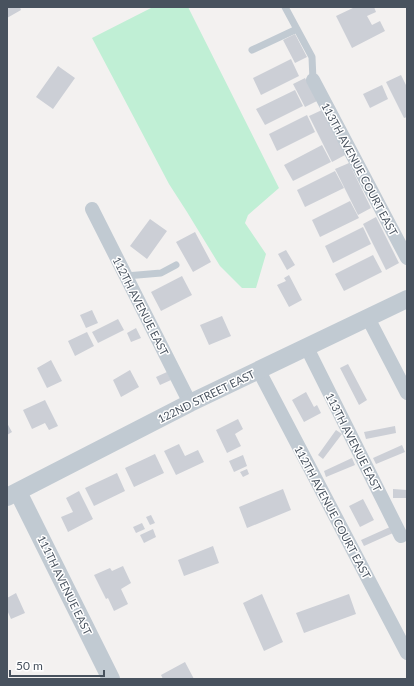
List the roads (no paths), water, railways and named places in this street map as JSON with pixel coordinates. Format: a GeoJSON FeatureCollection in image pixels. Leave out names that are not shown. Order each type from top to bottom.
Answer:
{"type":"FeatureCollection","features":[{"type":"Feature","properties":{"kind":"street","name":"113TH AVENUE COURT EAST"},"geometry":{"type":"LineString","coordinates":[[313,80],[407,258]]}},
{"type":"Feature","properties":{"kind":"street","name":"112TH AVENUE EAST"},"geometry":{"type":"LineString","coordinates":[[92,209],[190,403]]}},
{"type":"Feature","properties":{"kind":"street","name":"122ND STREET EAST"},"geometry":{"type":"LineString","coordinates":[[13,495],[190,403],[407,299]]}},
{"type":"Feature","properties":{"kind":"street"},"geometry":{"type":"LineString","coordinates":[[368,318],[407,393]]}},
{"type":"Feature","properties":{"kind":"street","name":"113TH AVENUE EAST"},"geometry":{"type":"LineString","coordinates":[[307,348],[401,536]]}},
{"type":"Feature","properties":{"kind":"street","name":"112TH AVENUE COURT EAST"},"geometry":{"type":"LineString","coordinates":[[259,371],[407,653]]}},
{"type":"Feature","properties":{"kind":"street","name":"111TH AVENUE EAST"},"geometry":{"type":"LineString","coordinates":[[13,495],[111,679]]}},
{"type":"Feature","properties":{"kind":"lane"},"geometry":{"type":"LineString","coordinates":[[285,7],[312,57],[313,80]]}},
{"type":"Feature","properties":{"kind":"lane"},"geometry":{"type":"LineString","coordinates":[[252,50],[297,29]]}},
{"type":"Feature","properties":{"kind":"lane"},"geometry":{"type":"LineString","coordinates":[[126,276],[161,273],[176,265]]}}]}
